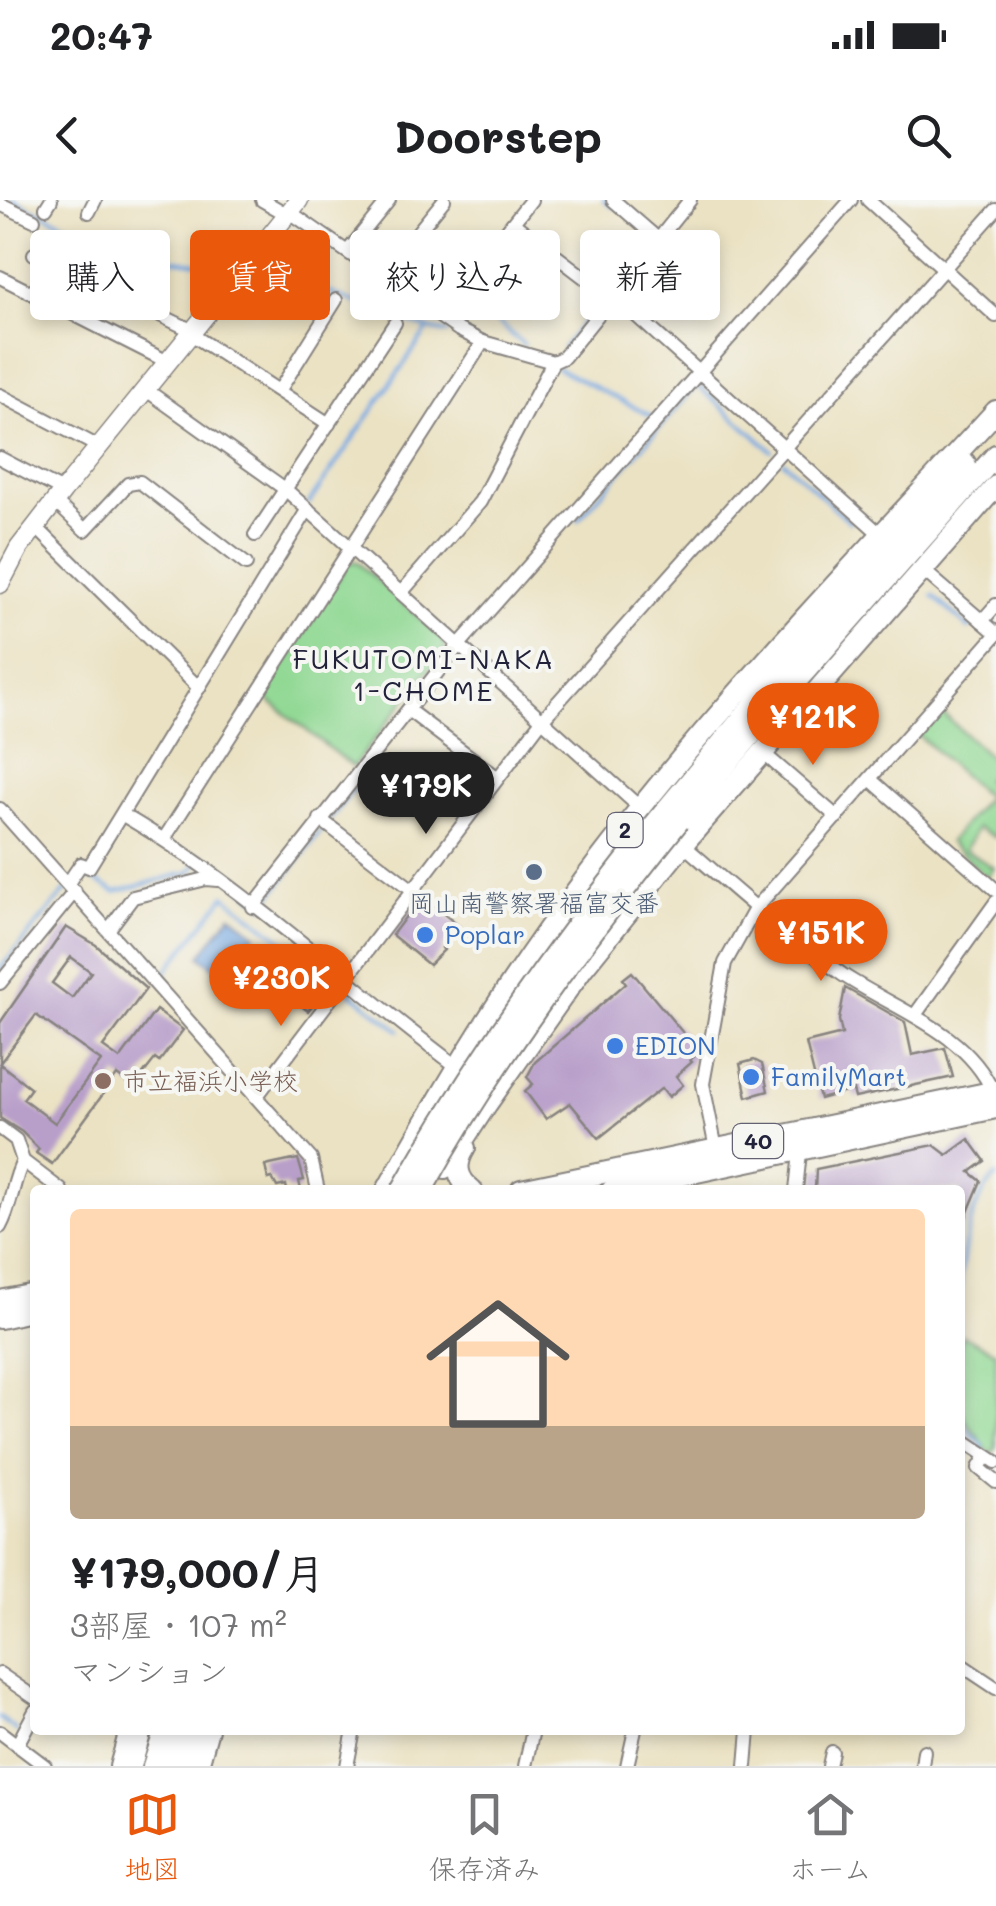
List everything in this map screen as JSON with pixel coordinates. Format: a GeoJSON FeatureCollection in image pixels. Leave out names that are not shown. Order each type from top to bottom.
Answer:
{"type":"FeatureCollection","features":[{"type":"Feature","properties":{"kind":"main road"},"geometry":{"type":"LineString","coordinates":[[0,584],[36,526],[292,209]]}},
{"type":"Feature","properties":{"kind":"main road","name":"2"},"geometry":{"type":"LineString","coordinates":[[390,1185],[512,982],[641,808],[996,399]]}},
{"type":"Feature","properties":{"kind":"main road","name":"2"},"geometry":{"type":"LineString","coordinates":[[908,503],[996,412]]}},
{"type":"Feature","properties":{"kind":"main road","name":"2"},"geometry":{"type":"LineString","coordinates":[[425,1185],[491,1076],[672,815],[780,673],[996,428]]}},
{"type":"Feature","properties":{"kind":"main road","name":"2"},"geometry":{"type":"LineString","coordinates":[[405,1185],[499,1033],[568,935],[996,455]]}},
{"type":"Feature","properties":{"kind":"main road"},"geometry":{"type":"LineString","coordinates":[[912,550],[938,538],[996,478]]}},
{"type":"Feature","properties":{"kind":"main road"},"geometry":{"type":"LineString","coordinates":[[436,1185],[508,1072],[582,969],[683,844],[996,486]]}},
{"type":"Feature","properties":{"kind":"main road"},"geometry":{"type":"LineString","coordinates":[[467,1185],[462,1180],[458,1160],[501,1092],[508,1072]]}},
{"type":"Feature","properties":{"kind":"main road","name":"40"},"geometry":{"type":"LineString","coordinates":[[624,1184],[995,1097]]}},
{"type":"Feature","properties":{"kind":"main road","name":"40"},"geometry":{"type":"LineString","coordinates":[[624,1184],[716,1149],[801,1141]]}},
{"type":"Feature","properties":{"kind":"main road"},"geometry":{"type":"LineString","coordinates":[[0,1302],[30,1295]]}},
{"type":"Feature","properties":{"kind":"main road"},"geometry":{"type":"LineString","coordinates":[[0,1318],[30,1311]]}},
{"type":"Feature","properties":{"kind":"main road"},"geometry":{"type":"LineString","coordinates":[[131,1766],[140,1735]]}},
{"type":"Feature","properties":{"kind":"main road"},"geometry":{"type":"LineString","coordinates":[[153,1766],[162,1735]]}},
{"type":"Feature","properties":{"kind":"main road"},"geometry":{"type":"LineString","coordinates":[[171,1766],[180,1735]]}},
{"type":"Feature","properties":{"kind":"main road"},"geometry":{"type":"LineString","coordinates":[[199,1735],[201,1766]]}},
{"type":"Feature","properties":{"kind":"street"},"geometry":{"type":"LineString","coordinates":[[262,200],[292,209],[348,251],[389,200]]}},
{"type":"Feature","properties":{"kind":"street"},"geometry":{"type":"LineString","coordinates":[[420,230],[444,200]]}},
{"type":"Feature","properties":{"kind":"street"},"geometry":{"type":"LineString","coordinates":[[507,230],[531,200]]}},
{"type":"Feature","properties":{"kind":"street"},"geometry":{"type":"LineString","coordinates":[[613,200],[648,230]]}},
{"type":"Feature","properties":{"kind":"street"},"geometry":{"type":"LineString","coordinates":[[661,230],[690,200]]}},
{"type":"Feature","properties":{"kind":"street"},"geometry":{"type":"LineString","coordinates":[[258,906],[458,646],[852,200]]}},
{"type":"Feature","properties":{"kind":"street"},"geometry":{"type":"LineString","coordinates":[[868,200],[996,316]]}},
{"type":"Feature","properties":{"kind":"street"},"geometry":{"type":"LineString","coordinates":[[0,204],[34,220]]}},
{"type":"Feature","properties":{"kind":"street"},"geometry":{"type":"LineString","coordinates":[[256,1096],[542,720],[996,210]]}},
{"type":"Feature","properties":{"kind":"street"},"geometry":{"type":"LineString","coordinates":[[513,223],[580,274]]}},
{"type":"Feature","properties":{"kind":"street"},"geometry":{"type":"LineString","coordinates":[[0,278],[168,362]]}},
{"type":"Feature","properties":{"kind":"street"},"geometry":{"type":"LineString","coordinates":[[279,391],[336,300]]}},
{"type":"Feature","properties":{"kind":"street"},"geometry":{"type":"LineString","coordinates":[[168,320],[192,332],[328,424]]}},
{"type":"Feature","properties":{"kind":"street"},"geometry":{"type":"LineString","coordinates":[[445,320],[483,342],[554,362]]}},
{"type":"Feature","properties":{"kind":"street"},"geometry":{"type":"LineString","coordinates":[[401,593],[480,502],[554,362],[564,357],[590,320]]}},
{"type":"Feature","properties":{"kind":"street"},"geometry":{"type":"LineString","coordinates":[[638,320],[880,534]]}},
{"type":"Feature","properties":{"kind":"street"},"geometry":{"type":"LineString","coordinates":[[255,535],[395,323]]}},
{"type":"Feature","properties":{"kind":"street"},"geometry":{"type":"LineString","coordinates":[[164,839],[483,342]]}},
{"type":"Feature","properties":{"kind":"street"},"geometry":{"type":"LineString","coordinates":[[145,389],[286,488],[755,910],[845,976],[915,1015],[974,1058],[995,1097]]}},
{"type":"Feature","properties":{"kind":"street"},"geometry":{"type":"LineString","coordinates":[[0,394],[99,447]]}},
{"type":"Feature","properties":{"kind":"street"},"geometry":{"type":"LineString","coordinates":[[0,458],[59,497],[86,530],[128,484],[140,482],[246,564]]}},
{"type":"Feature","properties":{"kind":"street"},"geometry":{"type":"LineString","coordinates":[[0,984],[85,865],[89,867],[123,815],[197,686],[308,509]]}},
{"type":"Feature","properties":{"kind":"street"},"geometry":{"type":"LineString","coordinates":[[36,526],[197,686]]}},
{"type":"Feature","properties":{"kind":"street"},"geometry":{"type":"LineString","coordinates":[[716,1149],[704,1084],[725,963],[755,910],[996,634],[923,570]]}},
{"type":"Feature","properties":{"kind":"street"},"geometry":{"type":"LineString","coordinates":[[982,621],[996,605]]}},
{"type":"Feature","properties":{"kind":"street"},"geometry":{"type":"LineString","coordinates":[[411,712],[498,778]]}},
{"type":"Feature","properties":{"kind":"street"},"geometry":{"type":"LineString","coordinates":[[762,752],[837,816]]}},
{"type":"Feature","properties":{"kind":"street"},"geometry":{"type":"LineString","coordinates":[[870,779],[996,890]]}},
{"type":"Feature","properties":{"kind":"street"},"geometry":{"type":"LineString","coordinates":[[0,809],[311,1159],[317,1185]]}},
{"type":"Feature","properties":{"kind":"street"},"geometry":{"type":"LineString","coordinates":[[123,815],[164,839],[258,906],[343,984],[459,1068]]}},
{"type":"Feature","properties":{"kind":"street"},"geometry":{"type":"LineString","coordinates":[[325,822],[413,890]]}},
{"type":"Feature","properties":{"kind":"street"},"geometry":{"type":"LineString","coordinates":[[109,929],[132,897],[206,879],[222,881]]}},
{"type":"Feature","properties":{"kind":"street"},"geometry":{"type":"LineString","coordinates":[[915,1015],[996,902]]}},
{"type":"Feature","properties":{"kind":"street"},"geometry":{"type":"LineString","coordinates":[[0,1128],[16,1140],[23,1161],[54,1185]]}},
{"type":"Feature","properties":{"kind":"street"},"geometry":{"type":"LineString","coordinates":[[797,1185],[801,1141]]}},
{"type":"Feature","properties":{"kind":"street"},"geometry":{"type":"LineString","coordinates":[[0,1227],[23,1161]]}},
{"type":"Feature","properties":{"kind":"street"},"geometry":{"type":"LineString","coordinates":[[965,1442],[987,1458],[979,1468],[996,1482]]}},
{"type":"Feature","properties":{"kind":"street"},"geometry":{"type":"LineString","coordinates":[[965,1667],[996,1688]]}},
{"type":"Feature","properties":{"kind":"street"},"geometry":{"type":"LineString","coordinates":[[0,1674],[30,1695]]}},
{"type":"Feature","properties":{"kind":"street"},"geometry":{"type":"LineString","coordinates":[[17,1745],[30,1720]]}},
{"type":"Feature","properties":{"kind":"street"},"geometry":{"type":"LineString","coordinates":[[0,1732],[45,1766]]}},
{"type":"Feature","properties":{"kind":"street"},"geometry":{"type":"LineString","coordinates":[[116,1766],[125,1735]]}},
{"type":"Feature","properties":{"kind":"street"},"geometry":{"type":"LineString","coordinates":[[201,1766],[210,1735]]}},
{"type":"Feature","properties":{"kind":"street"},"geometry":{"type":"LineString","coordinates":[[347,1766],[353,1735]]}},
{"type":"Feature","properties":{"kind":"street"},"geometry":{"type":"LineString","coordinates":[[526,1766],[532,1735]]}},
{"type":"Feature","properties":{"kind":"street"},"geometry":{"type":"LineString","coordinates":[[627,1766],[634,1735]]}},
{"type":"Feature","properties":{"kind":"street"},"geometry":{"type":"LineString","coordinates":[[746,1766],[749,1735]]}},
{"type":"Feature","properties":{"kind":"street"},"geometry":{"type":"LineString","coordinates":[[922,1766],[924,1751]]}},
{"type":"Feature","properties":{"kind":"green space"},"geometry":{"type":"Polygon","coordinates":[[[356,561],[444,640],[445,649],[353,767],[263,696],[348,563],[356,561]]]}},
{"type":"Feature","properties":{"kind":"green space"},"geometry":{"type":"Polygon","coordinates":[[[940,711],[996,762],[996,770],[986,780],[996,789],[996,838],[977,828],[965,850],[994,868],[987,877],[949,842],[987,797],[917,734],[940,711]]]}},
{"type":"Feature","properties":{"kind":"green space"},"geometry":{"type":"Polygon","coordinates":[[[965,1336],[996,1352],[996,1448],[992,1453],[965,1420],[965,1336]]]}},
{"type":"Feature","properties":{"kind":"water"},"geometry":{"type":"Polygon","coordinates":[[[231,915],[256,934],[224,975],[200,956],[231,915]]]}},
{"type":"Feature","properties":{"kind":"building"},"geometry":{"type":"Polygon","coordinates":[[[421,896],[459,926],[429,965],[392,935],[421,896]]]}},
{"type":"Feature","properties":{"kind":"building"},"geometry":{"type":"Polygon","coordinates":[[[66,927],[96,945],[146,989],[103,1047],[120,1059],[156,1010],[183,1030],[159,1062],[155,1059],[133,1087],[117,1075],[52,1164],[36,1153],[39,1149],[22,1132],[0,1118],[0,1064],[31,1088],[23,1099],[55,1123],[101,1061],[36,1015],[0,1063],[0,1023],[66,927]],[[71,957],[52,983],[72,998],[91,972],[71,957]]]}},
{"type":"Feature","properties":{"kind":"building"},"geometry":{"type":"Polygon","coordinates":[[[294,955],[330,983],[308,1011],[273,984],[294,955]]]}},
{"type":"Feature","properties":{"kind":"building"},"geometry":{"type":"Polygon","coordinates":[[[632,972],[699,1052],[676,1076],[683,1085],[669,1097],[662,1088],[599,1138],[570,1103],[546,1119],[525,1091],[533,1084],[527,1077],[535,1062],[626,983],[623,979],[632,972]]]}},
{"type":"Feature","properties":{"kind":"building"},"geometry":{"type":"Polygon","coordinates":[[[845,988],[905,1022],[912,1055],[945,1048],[953,1077],[855,1098],[853,1090],[820,1099],[806,1043],[842,1034],[839,1020],[845,988]]]}},
{"type":"Feature","properties":{"kind":"building"},"geometry":{"type":"Polygon","coordinates":[[[754,1060],[762,1064],[768,1091],[747,1097],[740,1064],[754,1060]]]}},
{"type":"Feature","properties":{"kind":"building"},"geometry":{"type":"Polygon","coordinates":[[[969,1139],[985,1161],[970,1172],[981,1181],[965,1219],[965,1185],[815,1185],[816,1169],[934,1145],[947,1155],[969,1139]]]}},
{"type":"Feature","properties":{"kind":"building"},"geometry":{"type":"Polygon","coordinates":[[[298,1159],[304,1180],[299,1181],[300,1185],[276,1185],[272,1178],[268,1179],[265,1166],[298,1159]]]}},
{"type":"Feature","properties":{"kind":"waterway"},"geometry":{"type":"LineString","coordinates":[[13,200],[129,253],[190,262]]}},
{"type":"Feature","properties":{"kind":"waterway"},"geometry":{"type":"LineString","coordinates":[[604,200],[612,207]]}},
{"type":"Feature","properties":{"kind":"waterway"},"geometry":{"type":"LineString","coordinates":[[309,503],[428,329],[330,292]]}},
{"type":"Feature","properties":{"kind":"waterway"},"geometry":{"type":"LineString","coordinates":[[495,320],[524,345]]}},
{"type":"Feature","properties":{"kind":"waterway"},"geometry":{"type":"LineString","coordinates":[[563,348],[585,320]]}},
{"type":"Feature","properties":{"kind":"waterway"},"geometry":{"type":"LineString","coordinates":[[428,329],[447,333]]}},
{"type":"Feature","properties":{"kind":"waterway"},"geometry":{"type":"LineString","coordinates":[[557,368],[655,418]]}},
{"type":"Feature","properties":{"kind":"waterway"},"geometry":{"type":"LineString","coordinates":[[578,520],[697,385],[772,451]]}},
{"type":"Feature","properties":{"kind":"waterway"},"geometry":{"type":"LineString","coordinates":[[783,461],[850,522]]}},
{"type":"Feature","properties":{"kind":"waterway"},"geometry":{"type":"LineString","coordinates":[[933,596],[971,626]]}},
{"type":"Feature","properties":{"kind":"waterway"},"geometry":{"type":"LineString","coordinates":[[330,819],[361,780]]}},
{"type":"Feature","properties":{"kind":"waterway"},"geometry":{"type":"LineString","coordinates":[[263,906],[324,827]]}},
{"type":"Feature","properties":{"kind":"waterway"},"geometry":{"type":"LineString","coordinates":[[82,873],[115,892],[190,872],[202,856],[256,899]]}},
{"type":"Feature","properties":{"kind":"waterway"},"geometry":{"type":"LineString","coordinates":[[0,969],[67,889]]}},
{"type":"Feature","properties":{"kind":"waterway"},"geometry":{"type":"LineString","coordinates":[[161,978],[225,896],[399,1030]]}},
{"type":"Feature","properties":{"kind":"waterway"},"geometry":{"type":"LineString","coordinates":[[965,1249],[979,1200],[996,1176]]}},
{"type":"Feature","properties":{"kind":"waterway"},"geometry":{"type":"LineString","coordinates":[[965,1426],[983,1445],[981,1450]]}},
{"type":"Feature","properties":{"kind":"waterway"},"geometry":{"type":"LineString","coordinates":[[0,1718],[17,1731]]}},
{"type":"Feature","properties":{"kind":"waterway"},"geometry":{"type":"LineString","coordinates":[[27,1737],[30,1733]]}},
{"type":"Feature","properties":{"kind":"place","name":"岡山南警察署福富交番"},"geometry":{"type":"Point","coordinates":[534,872]}},
{"type":"Feature","properties":{"kind":"place","name":"Poplar"},"geometry":{"type":"Point","coordinates":[425,935]}},
{"type":"Feature","properties":{"kind":"place","name":"EDION"},"geometry":{"type":"Point","coordinates":[615,1046]}},
{"type":"Feature","properties":{"kind":"place","name":"FamilyMart"},"geometry":{"type":"Point","coordinates":[751,1077]}},
{"type":"Feature","properties":{"kind":"place","name":"市立福浜小学校"},"geometry":{"type":"Point","coordinates":[103,1081]}},
{"type":"Feature","properties":{"kind":"district","name":"FUKUTOMI-NAKA 1-CHOME"},"geometry":{"type":"Point","coordinates":[424,675]}}]}
